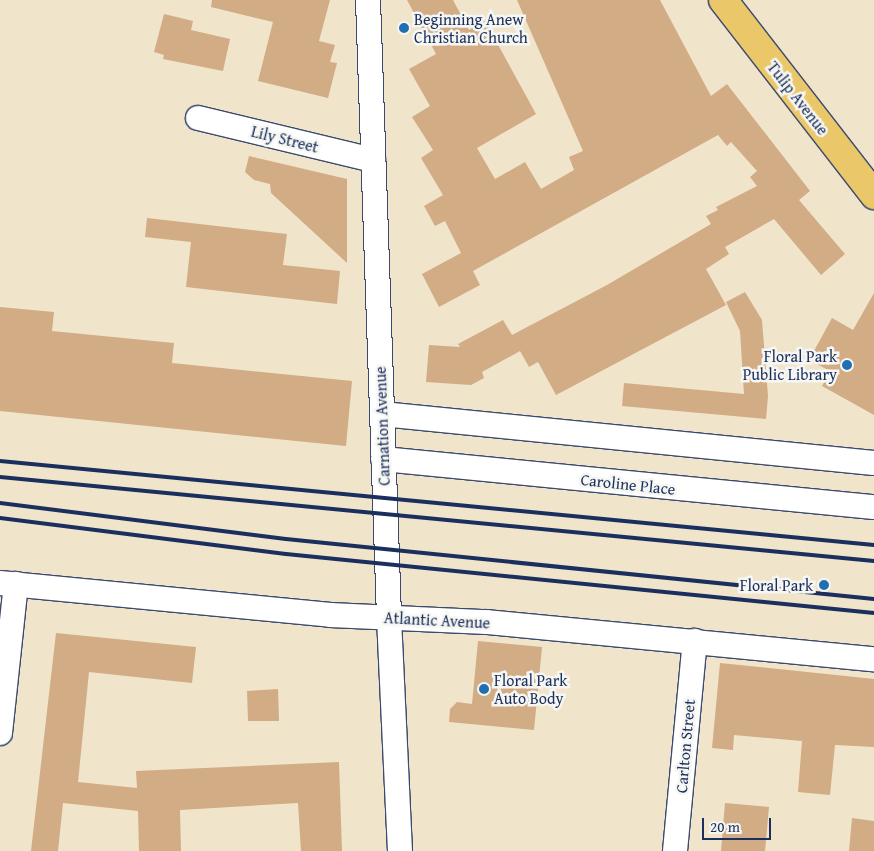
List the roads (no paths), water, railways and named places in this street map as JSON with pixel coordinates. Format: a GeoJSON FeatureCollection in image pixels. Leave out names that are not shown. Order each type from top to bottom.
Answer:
{"type":"FeatureCollection","features":[{"type":"Feature","properties":{"kind":"main road","name":"Tulip Avenue"},"geometry":{"type":"LineString","coordinates":[[723,0],[874,195]]}},
{"type":"Feature","properties":{"kind":"street","name":"Carnation Avenue"},"geometry":{"type":"LineString","coordinates":[[368,0],[388,618],[400,851]]}},
{"type":"Feature","properties":{"kind":"street","name":"Lily Street"},"geometry":{"type":"LineString","coordinates":[[198,118],[373,160]]}},
{"type":"Feature","properties":{"kind":"street"},"geometry":{"type":"LineString","coordinates":[[382,414],[874,463]]}},
{"type":"Feature","properties":{"kind":"street","name":"Caroline Place"},"geometry":{"type":"LineString","coordinates":[[383,459],[874,507]]}},
{"type":"Feature","properties":{"kind":"street"},"geometry":{"type":"LineString","coordinates":[[0,733],[8,584]]}},
{"type":"Feature","properties":{"kind":"street","name":"Atlantic Avenue"},"geometry":{"type":"LineString","coordinates":[[8,584],[388,618],[487,622],[874,659]]}},
{"type":"Feature","properties":{"kind":"street","name":"Carlton Street"},"geometry":{"type":"LineString","coordinates":[[675,851],[695,642]]}},
{"type":"Feature","properties":{"kind":"railway"},"geometry":{"type":"LineString","coordinates":[[0,461],[874,545]]}},
{"type":"Feature","properties":{"kind":"railway"},"geometry":{"type":"LineString","coordinates":[[0,477],[874,561]]}},
{"type":"Feature","properties":{"kind":"railway"},"geometry":{"type":"LineString","coordinates":[[0,503],[286,539],[874,599]]}},
{"type":"Feature","properties":{"kind":"railway"},"geometry":{"type":"LineString","coordinates":[[0,518],[286,554],[874,613]]}},
{"type":"Feature","properties":{"kind":"place","name":"Beginning Anew Christian Church"},"geometry":{"type":"Point","coordinates":[404,28]}},
{"type":"Feature","properties":{"kind":"place","name":"Floral Park Public Library"},"geometry":{"type":"Point","coordinates":[847,365]}},
{"type":"Feature","properties":{"kind":"place","name":"Floral Park"},"geometry":{"type":"Point","coordinates":[824,585]}},
{"type":"Feature","properties":{"kind":"place","name":"Floral Park Auto Body"},"geometry":{"type":"Point","coordinates":[484,689]}}]}
